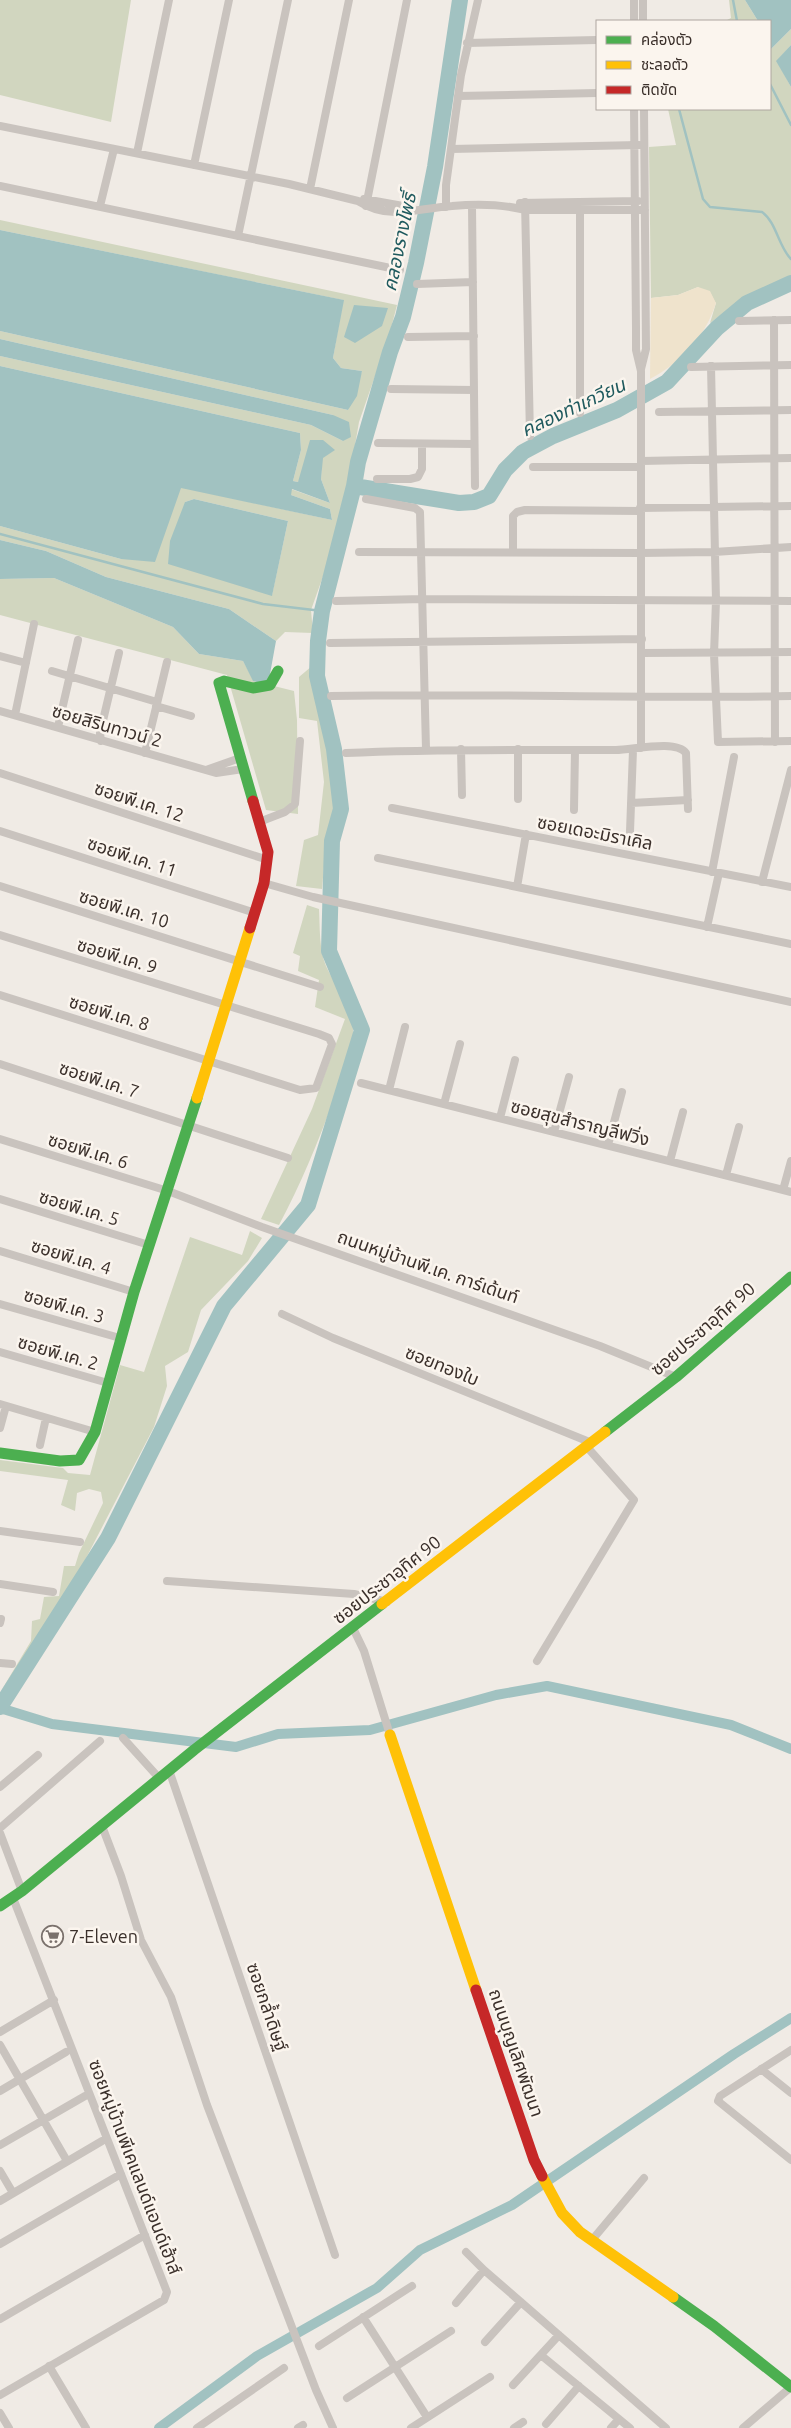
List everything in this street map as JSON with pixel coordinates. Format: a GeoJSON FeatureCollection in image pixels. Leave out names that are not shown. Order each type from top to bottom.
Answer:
{"type":"FeatureCollection","features":[{"type":"Feature","properties":{"kind":"street"},"geometry":{"type":"LineString","coordinates":[[137,154],[169,0]]}},
{"type":"Feature","properties":{"kind":"street"},"geometry":{"type":"LineString","coordinates":[[194,165],[229,0]]}},
{"type":"Feature","properties":{"kind":"street"},"geometry":{"type":"LineString","coordinates":[[238,236],[288,0]]}},
{"type":"Feature","properties":{"kind":"street"},"geometry":{"type":"LineString","coordinates":[[310,189],[349,0]]}},
{"type":"Feature","properties":{"kind":"street"},"geometry":{"type":"LineString","coordinates":[[367,202],[407,0]]}},
{"type":"Feature","properties":{"kind":"street"},"geometry":{"type":"LineString","coordinates":[[443,207],[458,96],[467,44],[478,0]]}},
{"type":"Feature","properties":{"kind":"street"},"geometry":{"type":"LineString","coordinates":[[634,0],[634,20]]}},
{"type":"Feature","properties":{"kind":"street"},"geometry":{"type":"LineString","coordinates":[[643,0],[643,20]]}},
{"type":"Feature","properties":{"kind":"street"},"geometry":{"type":"LineString","coordinates":[[467,44],[596,40]]}},
{"type":"Feature","properties":{"kind":"street"},"geometry":{"type":"LineString","coordinates":[[458,96],[596,94]]}},
{"type":"Feature","properties":{"kind":"street"},"geometry":{"type":"LineString","coordinates":[[634,110],[636,350],[641,371]]}},
{"type":"Feature","properties":{"kind":"street"},"geometry":{"type":"LineString","coordinates":[[630,832],[631,803],[643,697],[640,404],[641,371],[646,350],[644,110]]}},
{"type":"Feature","properties":{"kind":"street"},"geometry":{"type":"LineString","coordinates":[[0,126],[367,202],[403,206],[409,212],[420,212],[443,207],[472,206],[635,205],[645,201]]}},
{"type":"Feature","properties":{"kind":"street"},"geometry":{"type":"LineString","coordinates":[[451,149],[645,144]]}},
{"type":"Feature","properties":{"kind":"street"},"geometry":{"type":"LineString","coordinates":[[100,206],[114,149]]}},
{"type":"Feature","properties":{"kind":"street"},"geometry":{"type":"LineString","coordinates":[[0,186],[400,270]]}},
{"type":"Feature","properties":{"kind":"street"},"geometry":{"type":"LineString","coordinates":[[635,205],[645,210]]}},
{"type":"Feature","properties":{"kind":"street"},"geometry":{"type":"LineString","coordinates":[[472,206],[475,486]]}},
{"type":"Feature","properties":{"kind":"street"},"geometry":{"type":"LineString","coordinates":[[525,206],[530,436]]}},
{"type":"Feature","properties":{"kind":"street"},"geometry":{"type":"LineString","coordinates":[[580,206],[580,413]]}},
{"type":"Feature","properties":{"kind":"street"},"geometry":{"type":"LineString","coordinates":[[634,263],[645,262]]}},
{"type":"Feature","properties":{"kind":"street"},"geometry":{"type":"LineString","coordinates":[[417,284],[473,282]]}},
{"type":"Feature","properties":{"kind":"street"},"geometry":{"type":"LineString","coordinates":[[739,320],[791,320]]}},
{"type":"Feature","properties":{"kind":"street"},"geometry":{"type":"LineString","coordinates":[[774,320],[776,507],[775,742]]}},
{"type":"Feature","properties":{"kind":"street"},"geometry":{"type":"LineString","coordinates":[[636,328],[646,327]]}},
{"type":"Feature","properties":{"kind":"street"},"geometry":{"type":"LineString","coordinates":[[408,337],[474,336]]}},
{"type":"Feature","properties":{"kind":"street"},"geometry":{"type":"LineString","coordinates":[[691,367],[791,365]]}},
{"type":"Feature","properties":{"kind":"street"},"geometry":{"type":"LineString","coordinates":[[711,366],[711,460],[716,601],[714,654],[718,742],[791,742]]}},
{"type":"Feature","properties":{"kind":"street"},"geometry":{"type":"LineString","coordinates":[[391,389],[474,390]]}},
{"type":"Feature","properties":{"kind":"street"},"geometry":{"type":"LineString","coordinates":[[659,412],[791,410]]}},
{"type":"Feature","properties":{"kind":"street"},"geometry":{"type":"LineString","coordinates":[[378,443],[474,444]]}},
{"type":"Feature","properties":{"kind":"street"},"geometry":{"type":"LineString","coordinates":[[377,479],[410,479],[418,477],[422,469],[422,444]]}},
{"type":"Feature","properties":{"kind":"street"},"geometry":{"type":"LineString","coordinates":[[533,467],[791,458]]}},
{"type":"Feature","properties":{"kind":"street"},"geometry":{"type":"LineString","coordinates":[[366,499],[419,509],[426,749]]}},
{"type":"Feature","properties":{"kind":"street"},"geometry":{"type":"LineString","coordinates":[[513,551],[513,516],[517,512],[791,506]]}},
{"type":"Feature","properties":{"kind":"street"},"geometry":{"type":"LineString","coordinates":[[358,552],[513,551],[642,553],[714,552],[791,547]]}},
{"type":"Feature","properties":{"kind":"street"},"geometry":{"type":"LineString","coordinates":[[336,601],[423,599],[791,601]]}},
{"type":"Feature","properties":{"kind":"street"},"geometry":{"type":"LineString","coordinates":[[15,715],[34,624]]}},
{"type":"Feature","properties":{"kind":"street"},"geometry":{"type":"LineString","coordinates":[[330,643],[642,639]]}},
{"type":"Feature","properties":{"kind":"street"},"geometry":{"type":"LineString","coordinates":[[58,728],[78,640]]}},
{"type":"Feature","properties":{"kind":"street"},"geometry":{"type":"LineString","coordinates":[[642,653],[791,652]]}},
{"type":"Feature","properties":{"kind":"street"},"geometry":{"type":"LineString","coordinates":[[101,741],[100,733],[119,653]]}},
{"type":"Feature","properties":{"kind":"street"},"geometry":{"type":"LineString","coordinates":[[0,656],[26,663]]}},
{"type":"Feature","properties":{"kind":"street"},"geometry":{"type":"LineString","coordinates":[[145,753],[167,662]]}},
{"type":"Feature","properties":{"kind":"street"},"geometry":{"type":"LineString","coordinates":[[52,671],[111,687],[192,716]]}},
{"type":"Feature","properties":{"kind":"street"},"geometry":{"type":"LineString","coordinates":[[0,1453],[60,1461],[79,1460],[85,1454],[95,1432],[120,1338],[255,913],[264,883],[268,860],[268,852],[219,683],[224,681],[253,688],[265,686],[273,681],[278,671]]}},
{"type":"Feature","properties":{"kind":"street"},"geometry":{"type":"LineString","coordinates":[[331,696],[424,694],[716,698],[791,696]]}},
{"type":"Feature","properties":{"kind":"street","name":"ซอยสิรินทาวน์ 2"},"geometry":{"type":"LineString","coordinates":[[0,711],[216,773],[242,763]]}},
{"type":"Feature","properties":{"kind":"street"},"geometry":{"type":"LineString","coordinates":[[258,822],[285,812],[295,804],[300,741]]}},
{"type":"Feature","properties":{"kind":"street"},"geometry":{"type":"LineString","coordinates":[[346,753],[426,749],[637,749],[667,746],[684,750],[686,753],[688,809]]}},
{"type":"Feature","properties":{"kind":"street"},"geometry":{"type":"LineString","coordinates":[[461,749],[462,795]]}},
{"type":"Feature","properties":{"kind":"street"},"geometry":{"type":"LineString","coordinates":[[518,749],[518,800]]}},
{"type":"Feature","properties":{"kind":"street"},"geometry":{"type":"LineString","coordinates":[[574,810],[575,750]]}},
{"type":"Feature","properties":{"kind":"street"},"geometry":{"type":"LineString","coordinates":[[707,927],[734,757]]}},
{"type":"Feature","properties":{"kind":"street"},"geometry":{"type":"LineString","coordinates":[[762,882],[791,770]]}},
{"type":"Feature","properties":{"kind":"street","name":"ซอยพี.เค. 12"},"geometry":{"type":"LineString","coordinates":[[0,773],[268,860]]}},
{"type":"Feature","properties":{"kind":"street"},"geometry":{"type":"LineString","coordinates":[[631,803],[688,800]]}},
{"type":"Feature","properties":{"kind":"street","name":"ซอยเดอะมิราเคิล"},"geometry":{"type":"LineString","coordinates":[[392,808],[791,887]]}},
{"type":"Feature","properties":{"kind":"street","name":"ซอยพี.เค. 11"},"geometry":{"type":"LineString","coordinates":[[0,830],[255,913]]}},
{"type":"Feature","properties":{"kind":"street"},"geometry":{"type":"LineString","coordinates":[[517,887],[526,834]]}},
{"type":"Feature","properties":{"kind":"street"},"geometry":{"type":"LineString","coordinates":[[378,858],[791,944]]}},
{"type":"Feature","properties":{"kind":"street"},"geometry":{"type":"LineString","coordinates":[[264,883],[313,897],[791,1002]]}},
{"type":"Feature","properties":{"kind":"street","name":"ซอยพี.เค. 10"},"geometry":{"type":"LineString","coordinates":[[0,886],[320,987]]}},
{"type":"Feature","properties":{"kind":"street","name":"ซอยพี.เค. 9"},"geometry":{"type":"LineString","coordinates":[[0,935],[329,1038],[332,1044],[330,1054],[316,1088],[308,1090],[300,1090],[209,1060]]}},
{"type":"Feature","properties":{"kind":"street","name":"ซอยพี.เค. 8"},"geometry":{"type":"LineString","coordinates":[[0,995],[209,1060]]}},
{"type":"Feature","properties":{"kind":"street"},"geometry":{"type":"LineString","coordinates":[[389,1090],[406,1027]]}},
{"type":"Feature","properties":{"kind":"street"},"geometry":{"type":"LineString","coordinates":[[444,1104],[460,1044]]}},
{"type":"Feature","properties":{"kind":"street"},"geometry":{"type":"LineString","coordinates":[[500,1118],[515,1060]]}},
{"type":"Feature","properties":{"kind":"street","name":"ซอยพี.เค. 7"},"geometry":{"type":"LineString","coordinates":[[0,1064],[189,1124],[288,1158]]}},
{"type":"Feature","properties":{"kind":"street"},"geometry":{"type":"LineString","coordinates":[[554,1132],[569,1077]]}},
{"type":"Feature","properties":{"kind":"street","name":"ซอยสุขสำราญลีฟวิ่ง"},"geometry":{"type":"LineString","coordinates":[[361,1083],[787,1191]]}},
{"type":"Feature","properties":{"kind":"street"},"geometry":{"type":"LineString","coordinates":[[608,1145],[622,1092]]}},
{"type":"Feature","properties":{"kind":"street"},"geometry":{"type":"LineString","coordinates":[[670,1161],[683,1112]]}},
{"type":"Feature","properties":{"kind":"street"},"geometry":{"type":"LineString","coordinates":[[726,1175],[739,1128]]}},
{"type":"Feature","properties":{"kind":"street","name":"ซอยพี.เค. 6"},"geometry":{"type":"LineString","coordinates":[[0,1139],[168,1191]]}},
{"type":"Feature","properties":{"kind":"street"},"geometry":{"type":"LineString","coordinates":[[787,1191],[791,1161]]}},
{"type":"Feature","properties":{"kind":"street","name":"ถนนหมู่บ้านพี.เค. การ์เด้นท์"},"geometry":{"type":"LineString","coordinates":[[168,1191],[262,1227],[600,1346],[676,1377]]}},
{"type":"Feature","properties":{"kind":"street","name":"ซอยพี.เค. 5"},"geometry":{"type":"LineString","coordinates":[[0,1199],[150,1245]]}},
{"type":"Feature","properties":{"kind":"street","name":"ซอยพี.เค. 4"},"geometry":{"type":"LineString","coordinates":[[0,1251],[134,1292]]}},
{"type":"Feature","properties":{"kind":"street","name":"ซอยประชาอุทิศ 90"},"geometry":{"type":"LineString","coordinates":[[0,1906],[102,1826],[158,1778],[676,1377],[791,1277]]}},
{"type":"Feature","properties":{"kind":"street","name":"ซอยพี.เค. 3"},"geometry":{"type":"LineString","coordinates":[[0,1304],[120,1338]]}},
{"type":"Feature","properties":{"kind":"street","name":"ซอยทองใบ"},"geometry":{"type":"LineString","coordinates":[[282,1314],[333,1338],[589,1445]]}},
{"type":"Feature","properties":{"kind":"street","name":"ซอยพี.เค. 2"},"geometry":{"type":"LineString","coordinates":[[0,1352],[108,1383]]}},
{"type":"Feature","properties":{"kind":"street"},"geometry":{"type":"LineString","coordinates":[[0,1428],[3,1405],[95,1432]]}},
{"type":"Feature","properties":{"kind":"street"},"geometry":{"type":"LineString","coordinates":[[40,1444],[46,1418]]}},
{"type":"Feature","properties":{"kind":"street"},"geometry":{"type":"LineString","coordinates":[[537,1661],[634,1500],[589,1445]]}},
{"type":"Feature","properties":{"kind":"street"},"geometry":{"type":"LineString","coordinates":[[0,1531],[80,1542]]}},
{"type":"Feature","properties":{"kind":"street"},"geometry":{"type":"LineString","coordinates":[[167,1581],[354,1594],[387,1602]]}},
{"type":"Feature","properties":{"kind":"street"},"geometry":{"type":"LineString","coordinates":[[0,1584],[53,1592]]}},
{"type":"Feature","properties":{"kind":"street","name":"ถนนบุญเลิศพัฒนา"},"geometry":{"type":"LineString","coordinates":[[353,1628],[364,1652],[390,1735],[534,2160],[553,2199],[569,2223],[707,2321],[791,2387]]}},
{"type":"Feature","properties":{"kind":"street"},"geometry":{"type":"LineString","coordinates":[[0,1663],[12,1664]]}},
{"type":"Feature","properties":{"kind":"street"},"geometry":{"type":"LineString","coordinates":[[124,1738],[158,1778]]}},
{"type":"Feature","properties":{"kind":"street"},"geometry":{"type":"LineString","coordinates":[[0,1828],[100,1741]]}},
{"type":"Feature","properties":{"kind":"street"},"geometry":{"type":"LineString","coordinates":[[0,1787],[38,1756]]}},
{"type":"Feature","properties":{"kind":"street","name":"ซอยกล้ำดิษฐ์"},"geometry":{"type":"LineString","coordinates":[[169,1770],[335,2255]]}},
{"type":"Feature","properties":{"kind":"street"},"geometry":{"type":"LineString","coordinates":[[102,1826],[121,1876],[141,1940],[172,1997],[207,2105],[302,2355],[334,2427]]}},
{"type":"Feature","properties":{"kind":"street","name":"ซอยหมู่บ้านพีเคแลนด์แอนด์เฮ้าส์"},"geometry":{"type":"LineString","coordinates":[[0,1833],[17,1894],[54,2000],[166,2288],[167,2296],[0,2395]]}},
{"type":"Feature","properties":{"kind":"street"},"geometry":{"type":"LineString","coordinates":[[0,2032],[54,2000]]}},
{"type":"Feature","properties":{"kind":"street"},"geometry":{"type":"LineString","coordinates":[[0,2045],[67,2161]]}},
{"type":"Feature","properties":{"kind":"street"},"geometry":{"type":"LineString","coordinates":[[791,2050],[720,2096],[718,2101],[791,2160]]}},
{"type":"Feature","properties":{"kind":"street"},"geometry":{"type":"LineString","coordinates":[[0,2090],[66,2052]]}},
{"type":"Feature","properties":{"kind":"street"},"geometry":{"type":"LineString","coordinates":[[761,2070],[791,2093]]}},
{"type":"Feature","properties":{"kind":"street"},"geometry":{"type":"LineString","coordinates":[[0,2145],[85,2096]]}},
{"type":"Feature","properties":{"kind":"street"},"geometry":{"type":"LineString","coordinates":[[0,2201],[102,2140]]}},
{"type":"Feature","properties":{"kind":"street"},"geometry":{"type":"LineString","coordinates":[[0,2171],[13,2193]]}},
{"type":"Feature","properties":{"kind":"street"},"geometry":{"type":"LineString","coordinates":[[0,2244],[121,2174]]}},
{"type":"Feature","properties":{"kind":"street"},"geometry":{"type":"LineString","coordinates":[[592,2240],[644,2178]]}},
{"type":"Feature","properties":{"kind":"street"},"geometry":{"type":"LineString","coordinates":[[0,2319],[145,2235]]}},
{"type":"Feature","properties":{"kind":"street"},"geometry":{"type":"LineString","coordinates":[[466,2252],[484,2270],[666,2428]]}},
{"type":"Feature","properties":{"kind":"street"},"geometry":{"type":"LineString","coordinates":[[456,2303],[484,2270]]}},
{"type":"Feature","properties":{"kind":"street"},"geometry":{"type":"LineString","coordinates":[[319,2346],[412,2286]]}},
{"type":"Feature","properties":{"kind":"street"},"geometry":{"type":"LineString","coordinates":[[485,2342],[521,2302]]}},
{"type":"Feature","properties":{"kind":"street"},"geometry":{"type":"LineString","coordinates":[[363,2317],[428,2417]]}},
{"type":"Feature","properties":{"kind":"street"},"geometry":{"type":"LineString","coordinates":[[347,2398],[451,2331]]}},
{"type":"Feature","properties":{"kind":"street"},"geometry":{"type":"LineString","coordinates":[[513,2385],[542,2356],[559,2335]]}},
{"type":"Feature","properties":{"kind":"street"},"geometry":{"type":"LineString","coordinates":[[542,2356],[630,2428]]}},
{"type":"Feature","properties":{"kind":"street"},"geometry":{"type":"LineString","coordinates":[[49,2366],[86,2428]]}},
{"type":"Feature","properties":{"kind":"street"},"geometry":{"type":"LineString","coordinates":[[197,2428],[284,2368]]}},
{"type":"Feature","properties":{"kind":"street"},"geometry":{"type":"LineString","coordinates":[[411,2428],[490,2376]]}},
{"type":"Feature","properties":{"kind":"street"},"geometry":{"type":"LineString","coordinates":[[546,2424],[579,2386]]}},
{"type":"Feature","properties":{"kind":"street"},"geometry":{"type":"LineString","coordinates":[[743,2428],[791,2387]]}},
{"type":"Feature","properties":{"kind":"street"},"geometry":{"type":"LineString","coordinates":[[0,2413],[9,2428]]}},
{"type":"Feature","properties":{"kind":"street"},"geometry":{"type":"LineString","coordinates":[[611,2428],[619,2419]]}},
{"type":"Feature","properties":{"kind":"street"},"geometry":{"type":"LineString","coordinates":[[514,2428],[523,2422]]}},
{"type":"Feature","properties":{"kind":"green space"},"geometry":{"type":"Polygon","coordinates":[[[0,0],[131,0],[111,122],[0,95],[0,0]]]}},
{"type":"Feature","properties":{"kind":"green space"},"geometry":{"type":"Polygon","coordinates":[[[729,0],[745,0],[757,20],[727,20],[731,18],[729,0]]]}},
{"type":"Feature","properties":{"kind":"green space"},"geometry":{"type":"Polygon","coordinates":[[[791,29],[791,45],[777,61],[791,87],[791,279],[748,295],[710,323],[716,303],[698,287],[678,295],[651,298],[649,147],[676,145],[668,110],[771,110],[771,49],[791,29]]]}},
{"type":"Feature","properties":{"kind":"green space"},"geometry":{"type":"Polygon","coordinates":[[[0,220],[397,305],[389,336],[359,422],[341,526],[311,610],[313,633],[285,632],[276,641],[229,609],[106,577],[46,551],[0,540],[0,526],[121,559],[181,487],[332,520],[330,509],[291,495],[291,489],[330,503],[321,479],[323,440],[298,482],[293,481],[301,450],[300,433],[0,366],[0,356],[311,425],[343,441],[333,415],[0,339],[0,331],[348,410],[362,371],[341,368],[333,358],[343,300],[0,230],[0,220]],[[194,499],[185,502],[272,595],[288,521],[194,499]]]}},
{"type":"Feature","properties":{"kind":"green space"},"geometry":{"type":"Polygon","coordinates":[[[54,578],[173,627],[199,654],[243,661],[254,681],[294,691],[297,720],[298,814],[266,810],[227,675],[0,615],[0,579],[54,578]]]}},
{"type":"Feature","properties":{"kind":"green space"},"geometry":{"type":"Polygon","coordinates":[[[312,666],[320,713],[335,770],[334,816],[326,843],[322,889],[296,886],[304,840],[318,835],[324,782],[317,721],[299,718],[299,677],[312,666]]]}},
{"type":"Feature","properties":{"kind":"green space"},"geometry":{"type":"Polygon","coordinates":[[[307,905],[319,909],[322,953],[326,966],[350,1012],[353,1038],[347,1064],[322,1131],[279,1225],[261,1219],[312,1109],[345,1019],[315,1007],[319,980],[298,971],[300,956],[293,953],[307,905]]]}},
{"type":"Feature","properties":{"kind":"green space"},"geometry":{"type":"Polygon","coordinates":[[[250,1231],[262,1238],[248,1261],[201,1310],[188,1352],[165,1366],[167,1386],[154,1427],[70,1589],[1,1691],[31,1641],[32,1621],[40,1619],[44,1597],[59,1596],[64,1566],[75,1566],[79,1553],[103,1503],[101,1492],[89,1489],[77,1493],[75,1511],[61,1505],[68,1480],[0,1471],[0,1460],[63,1468],[68,1473],[90,1475],[120,1365],[144,1372],[190,1237],[242,1255],[250,1231]]]}},
{"type":"Feature","properties":{"kind":"sand"},"geometry":{"type":"Polygon","coordinates":[[[698,287],[710,291],[716,303],[706,327],[699,338],[682,356],[650,379],[651,298],[678,295],[698,287]]]}},
{"type":"Feature","properties":{"kind":"water"},"geometry":{"type":"Polygon","coordinates":[[[745,0],[791,0],[791,29],[771,49],[771,20],[757,20],[745,0]]]}},
{"type":"Feature","properties":{"kind":"water"},"geometry":{"type":"Polygon","coordinates":[[[791,45],[791,87],[776,61],[791,45]]]}},
{"type":"Feature","properties":{"kind":"water"},"geometry":{"type":"Polygon","coordinates":[[[0,230],[344,300],[333,358],[341,368],[362,371],[357,396],[348,410],[0,331],[0,230]]]}},
{"type":"Feature","properties":{"kind":"water"},"geometry":{"type":"Polygon","coordinates":[[[354,305],[388,308],[382,326],[355,343],[344,337],[354,305]]]}},
{"type":"Feature","properties":{"kind":"water"},"geometry":{"type":"Polygon","coordinates":[[[0,339],[333,415],[349,422],[351,437],[343,441],[311,425],[0,356],[0,339]]]}},
{"type":"Feature","properties":{"kind":"water"},"geometry":{"type":"Polygon","coordinates":[[[0,366],[300,433],[301,450],[293,481],[298,482],[310,440],[323,440],[335,450],[323,458],[321,479],[330,503],[292,489],[291,495],[330,509],[332,520],[181,488],[155,562],[121,559],[0,526],[0,366]]]}},
{"type":"Feature","properties":{"kind":"water"},"geometry":{"type":"Polygon","coordinates":[[[194,499],[288,521],[272,596],[168,564],[170,541],[185,502],[194,499]]]}},
{"type":"Feature","properties":{"kind":"water"},"geometry":{"type":"Polygon","coordinates":[[[0,540],[46,551],[106,577],[229,609],[276,641],[268,685],[253,681],[243,661],[199,654],[173,627],[54,578],[0,579],[0,540]]]}},
{"type":"Feature","properties":{"kind":"waterway","name":"คลองรางโพธิ์"},"geometry":{"type":"LineString","coordinates":[[0,1707],[108,1538],[224,1306],[308,1205],[362,1030],[329,951],[332,841],[341,809],[334,749],[317,676],[318,641],[322,611],[354,486],[358,462],[390,352],[403,317],[416,263],[435,167],[460,0]]}},
{"type":"Feature","properties":{"kind":"waterway"},"geometry":{"type":"LineString","coordinates":[[733,0],[737,20]]}},
{"type":"Feature","properties":{"kind":"waterway"},"geometry":{"type":"LineString","coordinates":[[771,86],[791,125]]}},
{"type":"Feature","properties":{"kind":"waterway"},"geometry":{"type":"LineString","coordinates":[[679,110],[703,199],[710,207],[762,212],[771,222],[783,248],[791,259]]}},
{"type":"Feature","properties":{"kind":"waterway","name":"คลองท่าเกวียน"},"geometry":{"type":"LineString","coordinates":[[354,486],[459,503],[474,502],[489,496],[505,470],[523,452],[553,436],[617,410],[667,382],[717,328],[747,303],[791,283]]}},
{"type":"Feature","properties":{"kind":"waterway"},"geometry":{"type":"LineString","coordinates":[[0,534],[263,604],[322,611]]}},
{"type":"Feature","properties":{"kind":"waterway"},"geometry":{"type":"LineString","coordinates":[[0,1708],[52,1724],[236,1747],[278,1734],[370,1730],[496,1695],[547,1686],[731,1725],[791,1749]]}},
{"type":"Feature","properties":{"kind":"waterway"},"geometry":{"type":"LineString","coordinates":[[159,2428],[257,2356],[377,2288],[420,2250],[512,2205],[734,2054],[791,2018]]}},
{"type":"Feature","properties":{"kind":"traffic: fast"},"geometry":{"type":"LineString","coordinates":[[253,801],[219,683],[224,681],[253,688],[270,685],[278,671]]}},
{"type":"Feature","properties":{"kind":"traffic: fast"},"geometry":{"type":"LineString","coordinates":[[0,1453],[60,1461],[79,1460],[95,1432],[134,1292],[197,1098]]}},
{"type":"Feature","properties":{"kind":"traffic: fast"},"geometry":{"type":"LineString","coordinates":[[605,1432],[676,1377],[791,1277]]}},
{"type":"Feature","properties":{"kind":"traffic: fast"},"geometry":{"type":"LineString","coordinates":[[0,1906],[22,1891],[194,1750],[382,1604]]}},
{"type":"Feature","properties":{"kind":"traffic: fast"},"geometry":{"type":"LineString","coordinates":[[673,2297],[714,2326],[791,2387]]}},
{"type":"Feature","properties":{"kind":"traffic: slow"},"geometry":{"type":"LineString","coordinates":[[197,1098],[250,928]]}},
{"type":"Feature","properties":{"kind":"traffic: slow"},"geometry":{"type":"LineString","coordinates":[[382,1604],[605,1432]]}},
{"type":"Feature","properties":{"kind":"traffic: slow"},"geometry":{"type":"LineString","coordinates":[[390,1735],[476,1990]]}},
{"type":"Feature","properties":{"kind":"traffic: slow"},"geometry":{"type":"LineString","coordinates":[[542,2176],[562,2213],[580,2232],[673,2297]]}},
{"type":"Feature","properties":{"kind":"traffic: jam"},"geometry":{"type":"LineString","coordinates":[[250,928],[264,883],[268,852],[253,801]]}},
{"type":"Feature","properties":{"kind":"traffic: jam"},"geometry":{"type":"LineString","coordinates":[[476,1990],[534,2160],[542,2176]]}},
{"type":"Feature","properties":{"kind":"place","name":"7-Eleven"},"geometry":{"type":"Point","coordinates":[53,1937]}}]}
